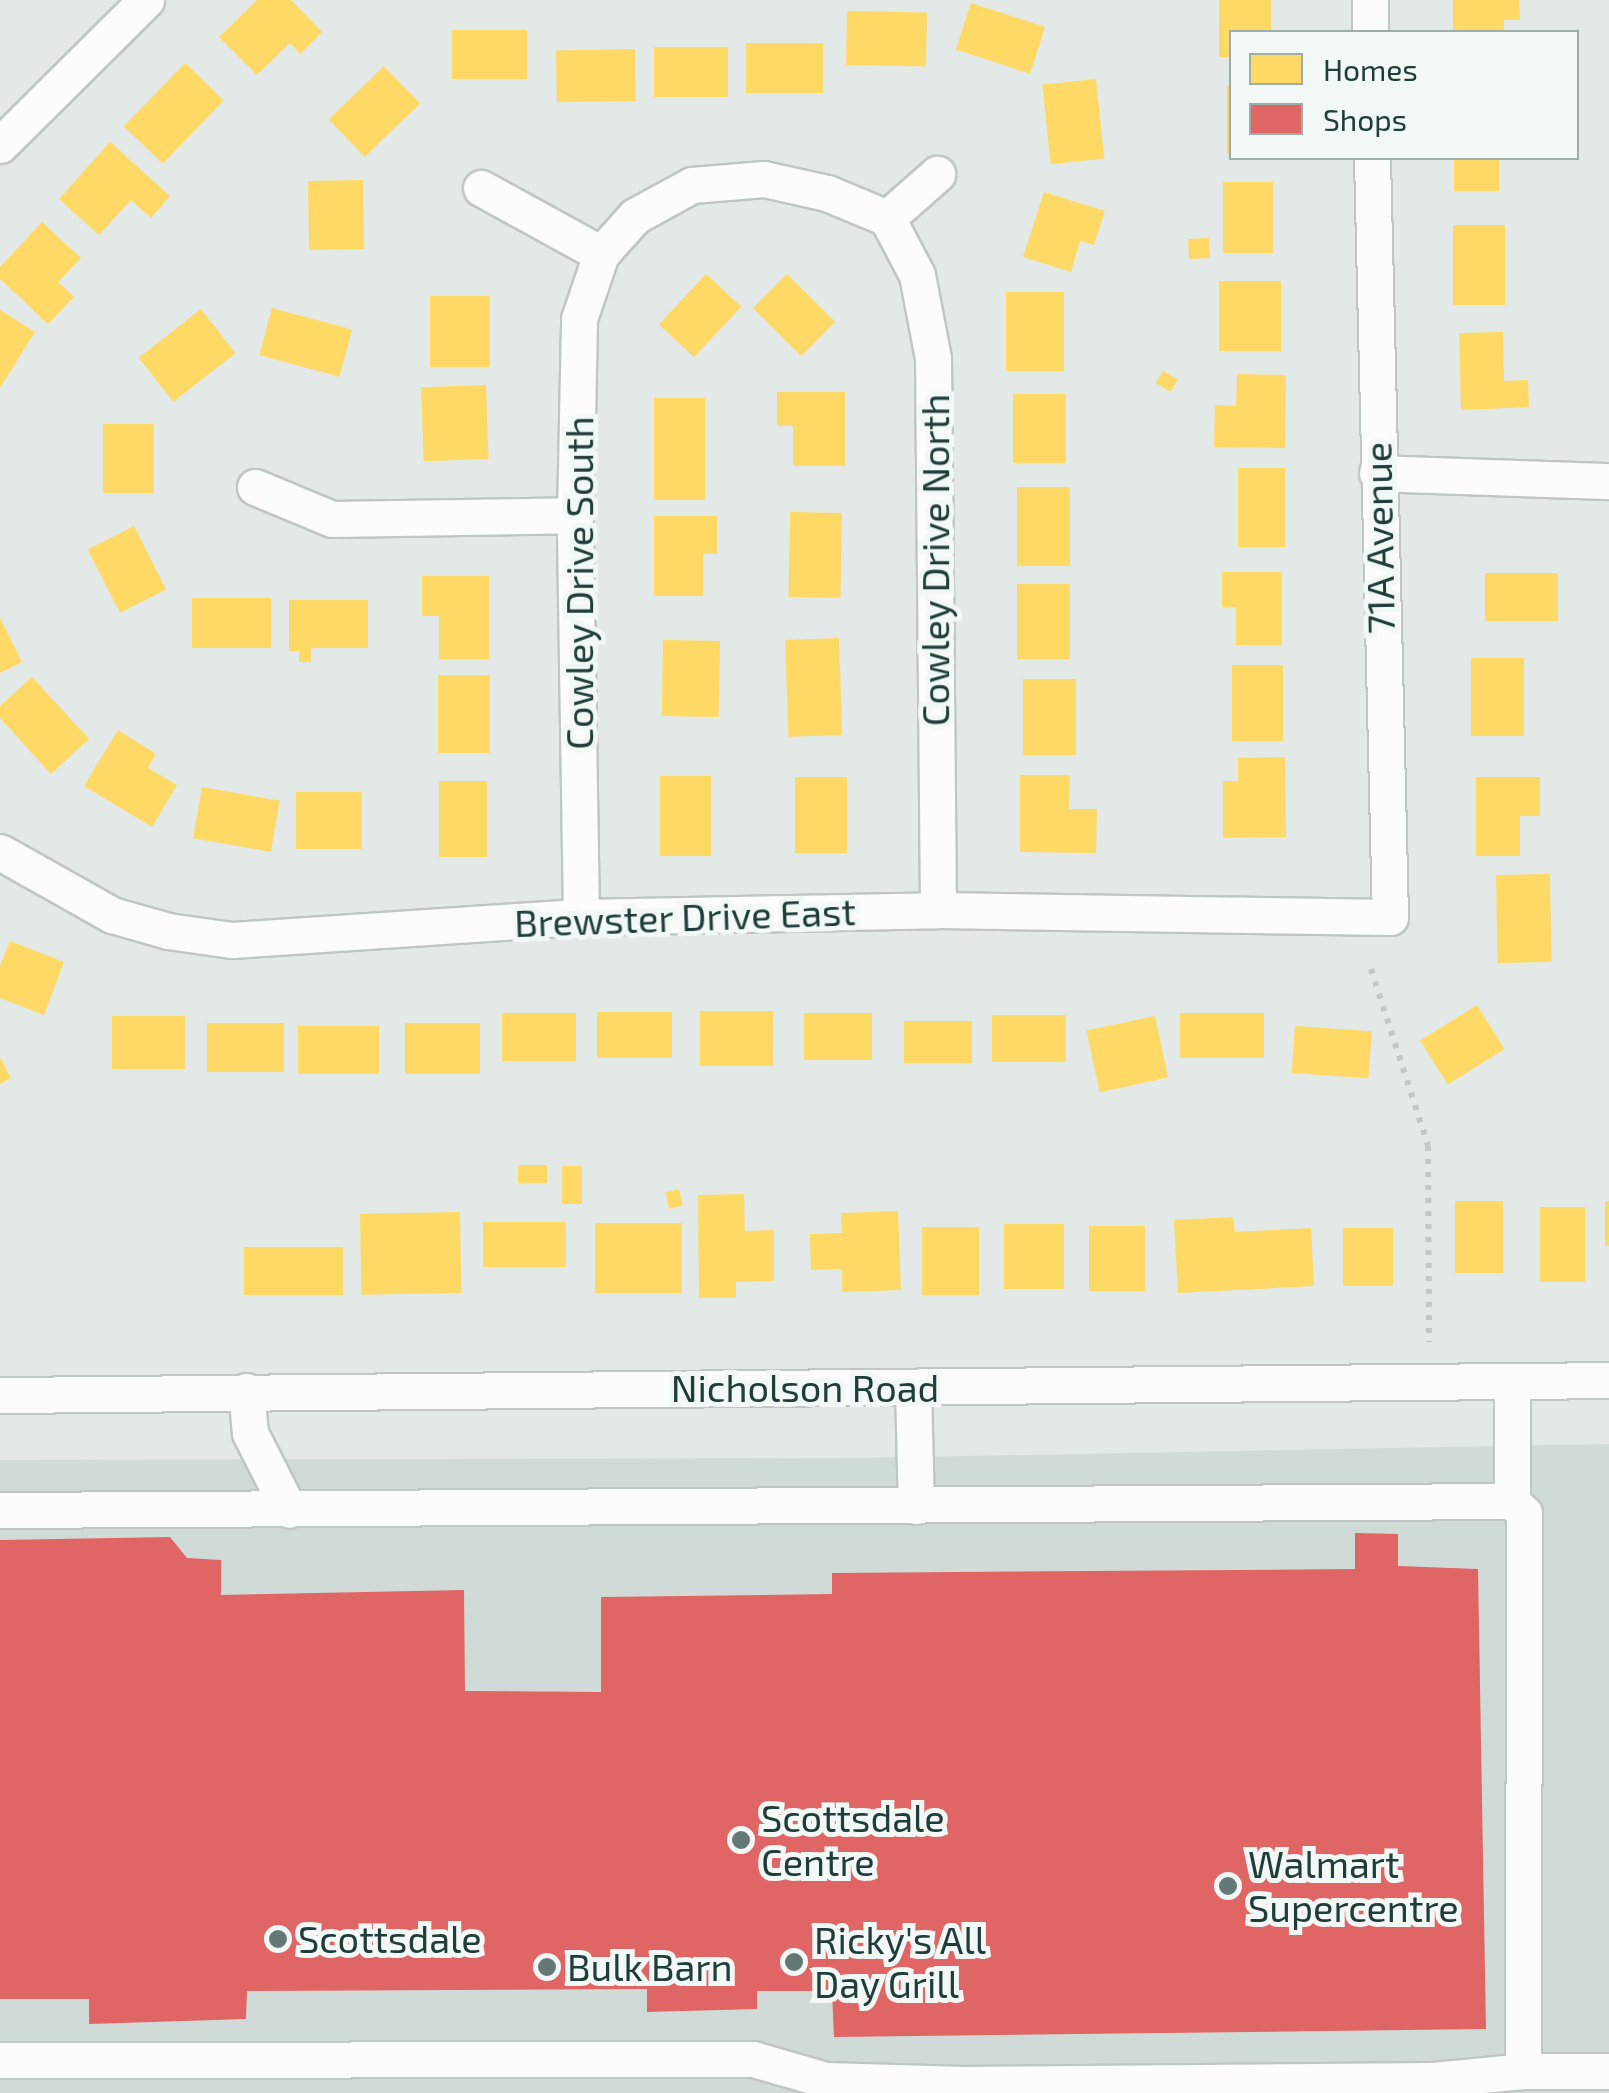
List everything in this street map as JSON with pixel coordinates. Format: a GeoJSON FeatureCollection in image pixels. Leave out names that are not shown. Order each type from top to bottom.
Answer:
{"type":"FeatureCollection","features":[{"type":"Feature","properties":{"kind":"street"},"geometry":{"type":"LineString","coordinates":[[0,145],[146,0]]}},
{"type":"Feature","properties":{"kind":"street"},"geometry":{"type":"LineString","coordinates":[[1370,0],[1370,30]]}},
{"type":"Feature","properties":{"kind":"street","name":"71A Avenue"},"geometry":{"type":"LineString","coordinates":[[1372,160],[1376,474],[1390,918]]}},
{"type":"Feature","properties":{"kind":"street"},"geometry":{"type":"LineString","coordinates":[[888,218],[937,174]]}},
{"type":"Feature","properties":{"kind":"street","name":"Cowley Drive South"},"geometry":{"type":"LineString","coordinates":[[580,917],[575,515],[579,319],[602,254],[635,216],[692,185],[764,179],[827,193],[888,218]]}},
{"type":"Feature","properties":{"kind":"street"},"geometry":{"type":"LineString","coordinates":[[481,188],[602,254]]}},
{"type":"Feature","properties":{"kind":"street","name":"Cowley Drive North"},"geometry":{"type":"LineString","coordinates":[[888,218],[917,275],[933,358],[938,910]]}},
{"type":"Feature","properties":{"kind":"street"},"geometry":{"type":"LineString","coordinates":[[1376,474],[1609,481]]}},
{"type":"Feature","properties":{"kind":"street"},"geometry":{"type":"LineString","coordinates":[[255,488],[332,519],[575,515]]}},
{"type":"Feature","properties":{"kind":"street","name":"Brewster Drive East"},"geometry":{"type":"LineString","coordinates":[[0,852],[112,915],[168,931],[232,940],[580,917],[938,910],[1390,918]]}},
{"type":"Feature","properties":{"kind":"street","name":"Nicholson Road"},"geometry":{"type":"LineString","coordinates":[[0,1395],[1609,1380]]}},
{"type":"Feature","properties":{"kind":"street"},"geometry":{"type":"LineString","coordinates":[[1512,1382],[1512,1501],[1524,1513],[1522,2071]]}},
{"type":"Feature","properties":{"kind":"street"},"geometry":{"type":"LineString","coordinates":[[913,1387],[916,1506]]}},
{"type":"Feature","properties":{"kind":"street"},"geometry":{"type":"LineString","coordinates":[[246,1392],[250,1434],[288,1510]]}},
{"type":"Feature","properties":{"kind":"street"},"geometry":{"type":"LineString","coordinates":[[0,1510],[1512,1501]]}},
{"type":"Feature","properties":{"kind":"street"},"geometry":{"type":"LineString","coordinates":[[0,2060],[753,2059],[826,2080],[964,2088],[1433,2080],[1522,2071],[1609,2071]]}},
{"type":"Feature","properties":{"kind":"path"},"geometry":{"type":"LineString","coordinates":[[1371,969],[1428,1146],[1429,1342]]}},
{"type":"Feature","properties":{"kind":"shaded area","name":"Scottsdale Centre"},"geometry":{"type":"Polygon","coordinates":[[[1609,1444],[1609,2093],[0,2093],[0,1460],[864,1458],[1609,1444]]]}},
{"type":"Feature","properties":{"kind":"building: Homes"},"geometry":{"type":"Polygon","coordinates":[[[257,0],[291,0],[322,32],[300,54],[290,43],[257,75],[219,37],[257,0]]]}},
{"type":"Feature","properties":{"kind":"building: Homes"},"geometry":{"type":"Polygon","coordinates":[[[1219,0],[1271,0],[1271,30],[1229,30],[1229,57],[1219,57],[1219,0]]]}},
{"type":"Feature","properties":{"kind":"building: Homes"},"geometry":{"type":"Polygon","coordinates":[[[1453,0],[1519,0],[1520,20],[1504,20],[1504,30],[1453,30],[1453,0]]]}},
{"type":"Feature","properties":{"kind":"building: Homes"},"geometry":{"type":"Polygon","coordinates":[[[971,3],[1045,27],[1030,74],[956,50],[971,3]]]}},
{"type":"Feature","properties":{"kind":"building: Homes"},"geometry":{"type":"Polygon","coordinates":[[[847,11],[927,12],[926,66],[846,65],[847,11]]]}},
{"type":"Feature","properties":{"kind":"building: Homes"},"geometry":{"type":"Polygon","coordinates":[[[452,30],[527,30],[527,79],[452,79],[452,30]]]}},
{"type":"Feature","properties":{"kind":"building: Homes"},"geometry":{"type":"Polygon","coordinates":[[[746,43],[823,43],[823,93],[746,93],[746,43]]]}},
{"type":"Feature","properties":{"kind":"building: Homes"},"geometry":{"type":"Polygon","coordinates":[[[654,47],[728,47],[728,97],[654,97],[654,47]]]}},
{"type":"Feature","properties":{"kind":"building: Homes"},"geometry":{"type":"Polygon","coordinates":[[[635,49],[636,101],[557,102],[556,50],[635,49]]]}},
{"type":"Feature","properties":{"kind":"building: Homes"},"geometry":{"type":"Polygon","coordinates":[[[185,63],[224,101],[163,164],[124,126],[185,63]]]}},
{"type":"Feature","properties":{"kind":"building: Homes"},"geometry":{"type":"Polygon","coordinates":[[[384,66],[420,103],[365,157],[329,119],[384,66]]]}},
{"type":"Feature","properties":{"kind":"building: Homes"},"geometry":{"type":"Polygon","coordinates":[[[1096,79],[1104,159],[1051,164],[1042,85],[1096,79]]]}},
{"type":"Feature","properties":{"kind":"building: Homes"},"geometry":{"type":"Polygon","coordinates":[[[1227,86],[1229,86],[1229,154],[1227,86]]]}},
{"type":"Feature","properties":{"kind":"building: Homes"},"geometry":{"type":"Polygon","coordinates":[[[110,142],[170,196],[151,218],[131,200],[99,235],[59,199],[110,142]]]}},
{"type":"Feature","properties":{"kind":"building: Homes"},"geometry":{"type":"Polygon","coordinates":[[[1454,160],[1499,160],[1499,191],[1454,191],[1454,160]]]}},
{"type":"Feature","properties":{"kind":"building: Homes"},"geometry":{"type":"Polygon","coordinates":[[[363,180],[364,249],[309,250],[308,181],[363,180]]]}},
{"type":"Feature","properties":{"kind":"building: Homes"},"geometry":{"type":"Polygon","coordinates":[[[1223,182],[1273,182],[1273,253],[1223,253],[1223,182]]]}},
{"type":"Feature","properties":{"kind":"building: Homes"},"geometry":{"type":"Polygon","coordinates":[[[1044,192],[1105,211],[1094,245],[1080,241],[1071,272],[1023,257],[1044,192]]]}},
{"type":"Feature","properties":{"kind":"building: Homes"},"geometry":{"type":"Polygon","coordinates":[[[42,222],[81,258],[58,282],[74,297],[48,324],[0,279],[0,267],[42,222]]]}},
{"type":"Feature","properties":{"kind":"building: Homes"},"geometry":{"type":"Polygon","coordinates":[[[1453,225],[1505,225],[1505,305],[1453,305],[1453,225]]]}},
{"type":"Feature","properties":{"kind":"building: Homes"},"geometry":{"type":"Polygon","coordinates":[[[1209,238],[1210,258],[1189,259],[1188,239],[1209,238]]]}},
{"type":"Feature","properties":{"kind":"building: Homes"},"geometry":{"type":"Polygon","coordinates":[[[706,274],[741,307],[694,357],[659,324],[706,274]]]}},
{"type":"Feature","properties":{"kind":"building: Homes"},"geometry":{"type":"Polygon","coordinates":[[[787,274],[835,322],[801,356],[753,308],[787,274]]]}},
{"type":"Feature","properties":{"kind":"building: Homes"},"geometry":{"type":"Polygon","coordinates":[[[1219,281],[1281,281],[1281,351],[1219,351],[1219,281]]]}},
{"type":"Feature","properties":{"kind":"building: Homes"},"geometry":{"type":"Polygon","coordinates":[[[1006,292],[1064,292],[1064,371],[1006,371],[1006,292]]]}},
{"type":"Feature","properties":{"kind":"building: Homes"},"geometry":{"type":"Polygon","coordinates":[[[430,296],[490,296],[490,367],[430,367],[430,296]]]}},
{"type":"Feature","properties":{"kind":"building: Homes"},"geometry":{"type":"Polygon","coordinates":[[[272,308],[352,329],[339,377],[259,355],[272,308]]]}},
{"type":"Feature","properties":{"kind":"building: Homes"},"geometry":{"type":"Polygon","coordinates":[[[201,309],[235,353],[173,402],[139,358],[201,309]]]}},
{"type":"Feature","properties":{"kind":"building: Homes"},"geometry":{"type":"Polygon","coordinates":[[[0,310],[35,332],[0,388],[0,310]]]}},
{"type":"Feature","properties":{"kind":"building: Homes"},"geometry":{"type":"Polygon","coordinates":[[[1503,332],[1504,381],[1528,380],[1529,407],[1461,410],[1459,333],[1503,332]]]}},
{"type":"Feature","properties":{"kind":"building: Homes"},"geometry":{"type":"Polygon","coordinates":[[[1163,371],[1178,380],[1170,392],[1156,383],[1163,371]]]}},
{"type":"Feature","properties":{"kind":"building: Homes"},"geometry":{"type":"Polygon","coordinates":[[[1237,374],[1286,375],[1285,448],[1214,447],[1215,405],[1236,406],[1237,374]]]}},
{"type":"Feature","properties":{"kind":"building: Homes"},"geometry":{"type":"Polygon","coordinates":[[[486,385],[489,459],[424,461],[421,387],[486,385]]]}},
{"type":"Feature","properties":{"kind":"building: Homes"},"geometry":{"type":"Polygon","coordinates":[[[777,392],[845,392],[845,466],[793,466],[793,426],[777,426],[777,392]]]}},
{"type":"Feature","properties":{"kind":"building: Homes"},"geometry":{"type":"Polygon","coordinates":[[[1013,394],[1066,394],[1066,463],[1013,463],[1013,394]]]}},
{"type":"Feature","properties":{"kind":"building: Homes"},"geometry":{"type":"Polygon","coordinates":[[[654,398],[705,398],[705,500],[654,500],[654,398]]]}},
{"type":"Feature","properties":{"kind":"building: Homes"},"geometry":{"type":"Polygon","coordinates":[[[103,424],[154,424],[154,493],[103,493],[103,424]]]}},
{"type":"Feature","properties":{"kind":"building: Homes"},"geometry":{"type":"Polygon","coordinates":[[[1238,468],[1285,468],[1285,547],[1238,547],[1238,468]]]}},
{"type":"Feature","properties":{"kind":"building: Homes"},"geometry":{"type":"Polygon","coordinates":[[[1017,487],[1070,487],[1070,566],[1017,566],[1017,487]]]}},
{"type":"Feature","properties":{"kind":"building: Homes"},"geometry":{"type":"Polygon","coordinates":[[[790,512],[842,513],[841,598],[789,597],[790,512]]]}},
{"type":"Feature","properties":{"kind":"building: Homes"},"geometry":{"type":"Polygon","coordinates":[[[654,516],[717,516],[717,554],[703,554],[703,596],[654,596],[654,516]]]}},
{"type":"Feature","properties":{"kind":"building: Homes"},"geometry":{"type":"Polygon","coordinates":[[[134,526],[166,589],[120,613],[88,550],[134,526]]]}},
{"type":"Feature","properties":{"kind":"building: Homes"},"geometry":{"type":"Polygon","coordinates":[[[1222,572],[1282,572],[1282,645],[1236,645],[1236,607],[1222,607],[1222,572]]]}},
{"type":"Feature","properties":{"kind":"building: Homes"},"geometry":{"type":"Polygon","coordinates":[[[1485,573],[1558,573],[1558,621],[1485,621],[1485,573]]]}},
{"type":"Feature","properties":{"kind":"building: Homes"},"geometry":{"type":"Polygon","coordinates":[[[422,576],[489,576],[489,659],[439,659],[439,616],[422,616],[422,576]]]}},
{"type":"Feature","properties":{"kind":"building: Homes"},"geometry":{"type":"Polygon","coordinates":[[[1017,584],[1070,584],[1070,659],[1017,659],[1017,584]]]}},
{"type":"Feature","properties":{"kind":"building: Homes"},"geometry":{"type":"Polygon","coordinates":[[[192,598],[271,598],[271,648],[192,648],[192,598]]]}},
{"type":"Feature","properties":{"kind":"building: Homes"},"geometry":{"type":"Polygon","coordinates":[[[289,600],[368,600],[368,648],[311,648],[311,662],[299,662],[299,651],[289,651],[289,600]]]}},
{"type":"Feature","properties":{"kind":"building: Homes"},"geometry":{"type":"Polygon","coordinates":[[[0,618],[22,662],[0,673],[0,618]]]}},
{"type":"Feature","properties":{"kind":"building: Homes"},"geometry":{"type":"Polygon","coordinates":[[[839,638],[842,735],[788,737],[785,640],[839,638]]]}},
{"type":"Feature","properties":{"kind":"building: Homes"},"geometry":{"type":"Polygon","coordinates":[[[663,640],[720,641],[719,717],[662,716],[663,640]]]}},
{"type":"Feature","properties":{"kind":"building: Homes"},"geometry":{"type":"Polygon","coordinates":[[[1471,658],[1524,658],[1524,736],[1471,736],[1471,658]]]}},
{"type":"Feature","properties":{"kind":"building: Homes"},"geometry":{"type":"Polygon","coordinates":[[[1232,665],[1283,665],[1283,741],[1232,741],[1232,665]]]}},
{"type":"Feature","properties":{"kind":"building: Homes"},"geometry":{"type":"Polygon","coordinates":[[[438,675],[490,675],[490,753],[438,753],[438,675]]]}},
{"type":"Feature","properties":{"kind":"building: Homes"},"geometry":{"type":"Polygon","coordinates":[[[32,677],[89,739],[51,774],[0,718],[0,706],[32,677]]]}},
{"type":"Feature","properties":{"kind":"building: Homes"},"geometry":{"type":"Polygon","coordinates":[[[1023,679],[1076,679],[1076,755],[1023,755],[1023,679]]]}},
{"type":"Feature","properties":{"kind":"building: Homes"},"geometry":{"type":"Polygon","coordinates":[[[118,730],[156,754],[148,768],[177,785],[152,827],[84,786],[118,730]]]}},
{"type":"Feature","properties":{"kind":"building: Homes"},"geometry":{"type":"Polygon","coordinates":[[[1285,757],[1286,837],[1223,838],[1223,781],[1238,781],[1238,758],[1285,757]]]}},
{"type":"Feature","properties":{"kind":"building: Homes"},"geometry":{"type":"Polygon","coordinates":[[[1020,775],[1070,775],[1069,809],[1097,809],[1096,853],[1020,852],[1020,775]]]}},
{"type":"Feature","properties":{"kind":"building: Homes"},"geometry":{"type":"Polygon","coordinates":[[[660,776],[711,776],[711,856],[660,856],[660,776]]]}},
{"type":"Feature","properties":{"kind":"building: Homes"},"geometry":{"type":"Polygon","coordinates":[[[795,777],[847,777],[847,853],[795,853],[795,777]]]}},
{"type":"Feature","properties":{"kind":"building: Homes"},"geometry":{"type":"Polygon","coordinates":[[[1476,777],[1540,777],[1540,816],[1520,816],[1520,856],[1476,856],[1476,777]]]}},
{"type":"Feature","properties":{"kind":"building: Homes"},"geometry":{"type":"Polygon","coordinates":[[[439,781],[487,781],[487,857],[439,857],[439,781]]]}},
{"type":"Feature","properties":{"kind":"building: Homes"},"geometry":{"type":"Polygon","coordinates":[[[202,787],[280,801],[271,852],[193,838],[202,787]]]}},
{"type":"Feature","properties":{"kind":"building: Homes"},"geometry":{"type":"Polygon","coordinates":[[[296,792],[362,792],[362,849],[296,849],[296,792]]]}},
{"type":"Feature","properties":{"kind":"building: Homes"},"geometry":{"type":"Polygon","coordinates":[[[1550,874],[1552,962],[1498,963],[1496,875],[1550,874]]]}},
{"type":"Feature","properties":{"kind":"building: Homes"},"geometry":{"type":"Polygon","coordinates":[[[10,941],[64,962],[44,1015],[0,998],[0,966],[10,941]]]}},
{"type":"Feature","properties":{"kind":"building: Homes"},"geometry":{"type":"Polygon","coordinates":[[[1477,1005],[1505,1049],[1448,1085],[1420,1041],[1477,1005]]]}},
{"type":"Feature","properties":{"kind":"building: Homes"},"geometry":{"type":"Polygon","coordinates":[[[700,1011],[773,1011],[773,1066],[700,1066],[700,1011]]]}},
{"type":"Feature","properties":{"kind":"building: Homes"},"geometry":{"type":"Polygon","coordinates":[[[597,1012],[672,1012],[672,1058],[597,1058],[597,1012]]]}},
{"type":"Feature","properties":{"kind":"building: Homes"},"geometry":{"type":"Polygon","coordinates":[[[502,1013],[576,1013],[576,1061],[502,1061],[502,1013]]]}},
{"type":"Feature","properties":{"kind":"building: Homes"},"geometry":{"type":"Polygon","coordinates":[[[804,1013],[872,1013],[872,1060],[804,1060],[804,1013]]]}},
{"type":"Feature","properties":{"kind":"building: Homes"},"geometry":{"type":"Polygon","coordinates":[[[1180,1013],[1264,1013],[1264,1058],[1180,1058],[1180,1013]]]}},
{"type":"Feature","properties":{"kind":"building: Homes"},"geometry":{"type":"Polygon","coordinates":[[[992,1015],[1066,1015],[1066,1062],[992,1062],[992,1015]]]}},
{"type":"Feature","properties":{"kind":"building: Homes"},"geometry":{"type":"Polygon","coordinates":[[[112,1016],[185,1016],[185,1069],[112,1069],[112,1016]]]}},
{"type":"Feature","properties":{"kind":"building: Homes"},"geometry":{"type":"Polygon","coordinates":[[[1155,1016],[1168,1078],[1100,1092],[1087,1031],[1155,1016]]]}},
{"type":"Feature","properties":{"kind":"building: Homes"},"geometry":{"type":"Polygon","coordinates":[[[904,1021],[972,1021],[972,1063],[904,1063],[904,1021]]]}},
{"type":"Feature","properties":{"kind":"building: Homes"},"geometry":{"type":"Polygon","coordinates":[[[207,1023],[284,1023],[284,1072],[207,1072],[207,1023]]]}},
{"type":"Feature","properties":{"kind":"building: Homes"},"geometry":{"type":"Polygon","coordinates":[[[405,1023],[480,1023],[480,1074],[405,1074],[405,1023]]]}},
{"type":"Feature","properties":{"kind":"building: Homes"},"geometry":{"type":"Polygon","coordinates":[[[298,1026],[379,1026],[379,1074],[298,1074],[298,1026]]]}},
{"type":"Feature","properties":{"kind":"building: Homes"},"geometry":{"type":"Polygon","coordinates":[[[1295,1026],[1372,1031],[1369,1078],[1292,1073],[1295,1026]]]}},
{"type":"Feature","properties":{"kind":"building: Homes"},"geometry":{"type":"Polygon","coordinates":[[[0,1057],[11,1078],[0,1084],[0,1057]]]}},
{"type":"Feature","properties":{"kind":"building: Homes"},"geometry":{"type":"Polygon","coordinates":[[[518,1165],[547,1165],[547,1183],[518,1183],[518,1165]]]}},
{"type":"Feature","properties":{"kind":"building: Homes"},"geometry":{"type":"Polygon","coordinates":[[[562,1166],[582,1166],[582,1204],[562,1204],[562,1166]]]}},
{"type":"Feature","properties":{"kind":"building: Homes"},"geometry":{"type":"Polygon","coordinates":[[[679,1189],[683,1206],[669,1209],[665,1192],[679,1189]]]}},
{"type":"Feature","properties":{"kind":"building: Homes"},"geometry":{"type":"Polygon","coordinates":[[[744,1194],[745,1231],[774,1230],[774,1281],[736,1282],[736,1298],[699,1298],[698,1195],[744,1194]]]}},
{"type":"Feature","properties":{"kind":"building: Homes"},"geometry":{"type":"Polygon","coordinates":[[[1455,1201],[1503,1201],[1503,1273],[1455,1273],[1455,1201]]]}},
{"type":"Feature","properties":{"kind":"building: Homes"},"geometry":{"type":"Polygon","coordinates":[[[1605,1201],[1609,1201],[1609,1246],[1605,1246],[1605,1201]]]}},
{"type":"Feature","properties":{"kind":"building: Homes"},"geometry":{"type":"Polygon","coordinates":[[[1540,1207],[1585,1207],[1585,1282],[1540,1282],[1540,1207]]]}},
{"type":"Feature","properties":{"kind":"building: Homes"},"geometry":{"type":"Polygon","coordinates":[[[898,1211],[901,1290],[842,1292],[842,1269],[811,1270],[810,1234],[842,1233],[841,1213],[898,1211]]]}},
{"type":"Feature","properties":{"kind":"building: Homes"},"geometry":{"type":"Polygon","coordinates":[[[460,1212],[461,1293],[361,1295],[360,1214],[460,1212]]]}},
{"type":"Feature","properties":{"kind":"building: Homes"},"geometry":{"type":"Polygon","coordinates":[[[1233,1217],[1235,1232],[1311,1228],[1314,1286],[1178,1293],[1174,1220],[1233,1217]]]}},
{"type":"Feature","properties":{"kind":"building: Homes"},"geometry":{"type":"Polygon","coordinates":[[[483,1222],[566,1222],[566,1267],[483,1267],[483,1222]]]}},
{"type":"Feature","properties":{"kind":"building: Homes"},"geometry":{"type":"Polygon","coordinates":[[[595,1223],[682,1223],[682,1293],[595,1293],[595,1223]]]}},
{"type":"Feature","properties":{"kind":"building: Homes"},"geometry":{"type":"Polygon","coordinates":[[[1004,1224],[1064,1224],[1064,1289],[1004,1289],[1004,1224]]]}},
{"type":"Feature","properties":{"kind":"building: Homes"},"geometry":{"type":"Polygon","coordinates":[[[1089,1226],[1145,1226],[1145,1291],[1089,1291],[1089,1226]]]}},
{"type":"Feature","properties":{"kind":"building: Homes"},"geometry":{"type":"Polygon","coordinates":[[[922,1227],[979,1227],[979,1295],[922,1295],[922,1227]]]}},
{"type":"Feature","properties":{"kind":"building: Homes"},"geometry":{"type":"Polygon","coordinates":[[[1343,1228],[1393,1228],[1393,1286],[1343,1286],[1343,1228]]]}},
{"type":"Feature","properties":{"kind":"building: Homes"},"geometry":{"type":"Polygon","coordinates":[[[244,1247],[343,1247],[343,1295],[244,1295],[244,1247]]]}},
{"type":"Feature","properties":{"kind":"building: Shops","name":"Scottsdale Centre"},"geometry":{"type":"Polygon","coordinates":[[[1355,1533],[1398,1534],[1398,1566],[1478,1569],[1486,2029],[834,2037],[832,1991],[757,1991],[757,2009],[647,2012],[647,1989],[247,1991],[246,2019],[89,2024],[89,1999],[0,1999],[0,1540],[170,1537],[187,1558],[221,1560],[221,1595],[464,1590],[465,1691],[601,1692],[601,1597],[832,1594],[832,1573],[1355,1569],[1355,1533]]]}},
{"type":"Feature","properties":{"kind":"place","name":"Scottsdale Centre"},"geometry":{"type":"Point","coordinates":[741,1840]}},
{"type":"Feature","properties":{"kind":"place","name":"Walmart Supercentre"},"geometry":{"type":"Point","coordinates":[1228,1886]}},
{"type":"Feature","properties":{"kind":"place","name":"Scottsdale"},"geometry":{"type":"Point","coordinates":[278,1939]}},
{"type":"Feature","properties":{"kind":"place","name":"Ricky's All Day Grill"},"geometry":{"type":"Point","coordinates":[794,1962]}},
{"type":"Feature","properties":{"kind":"place","name":"Bulk Barn"},"geometry":{"type":"Point","coordinates":[547,1967]}}]}
